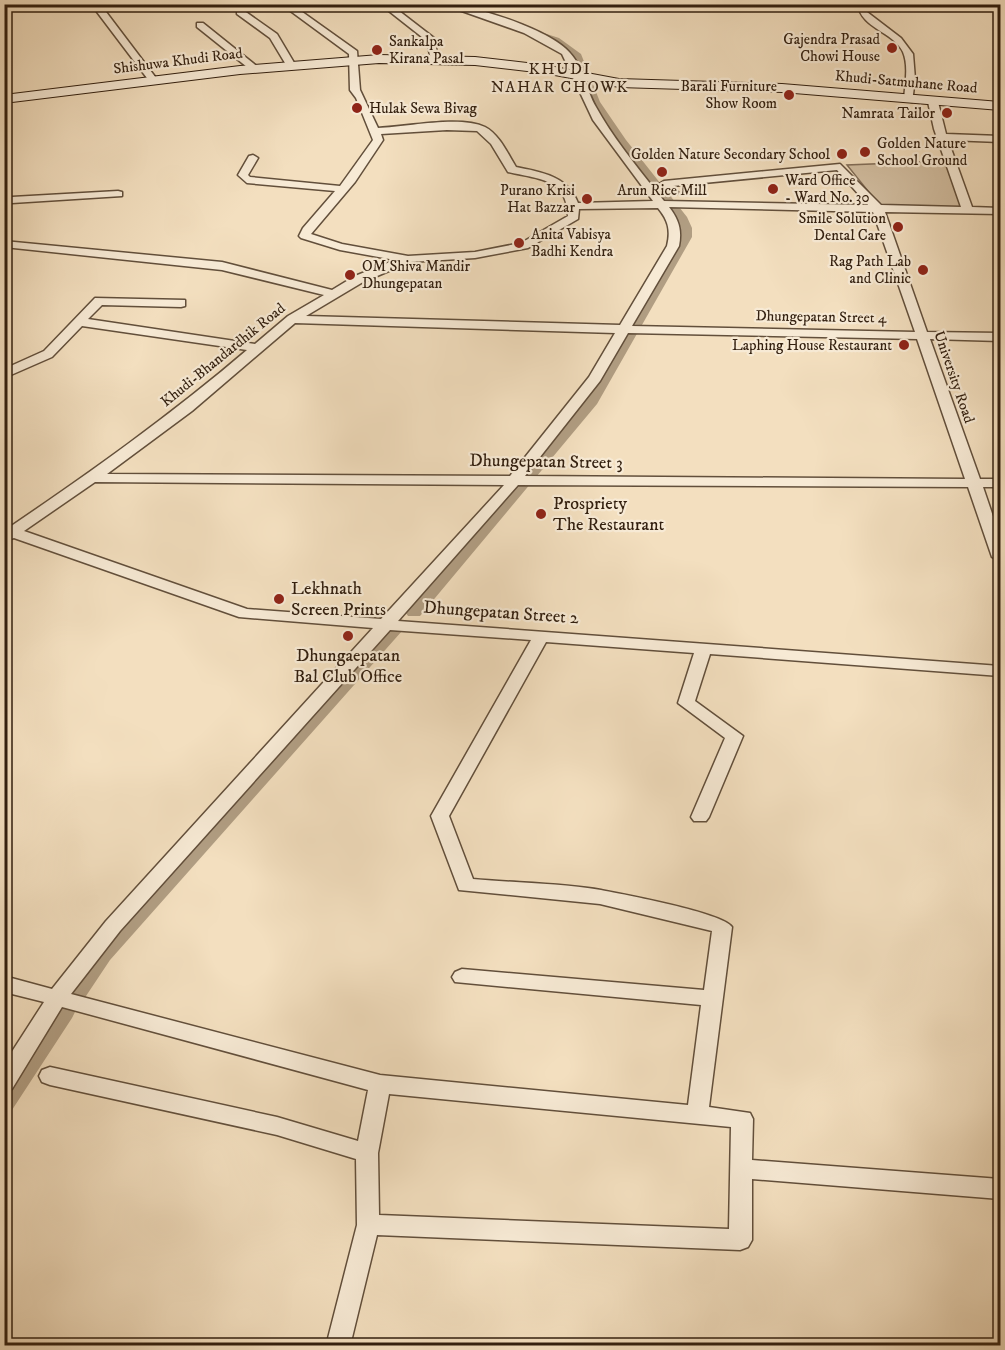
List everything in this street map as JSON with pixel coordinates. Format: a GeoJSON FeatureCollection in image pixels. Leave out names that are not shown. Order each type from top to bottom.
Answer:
{"type":"FeatureCollection","features":[{"type":"Feature","properties":{"kind":"main road","name":"Shishuwa Khudi Road"},"geometry":{"type":"LineString","coordinates":[[4,99],[255,69],[355,61],[436,60]]}},
{"type":"Feature","properties":{"kind":"main road","name":"Khudi-Satmuhane Road"},"geometry":{"type":"LineString","coordinates":[[436,60],[475,61],[619,82],[782,88],[1000,106]]}},
{"type":"Feature","properties":{"kind":"street"},"geometry":{"type":"LineString","coordinates":[[95,4],[153,81]]}},
{"type":"Feature","properties":{"kind":"street"},"geometry":{"type":"LineString","coordinates":[[285,4],[354,54],[355,90],[361,98],[378,140],[343,189],[307,230],[305,236],[310,240],[366,253],[408,259]]}},
{"type":"Feature","properties":{"kind":"street"},"geometry":{"type":"LineString","coordinates":[[384,4],[431,40],[436,60]]}},
{"type":"Feature","properties":{"kind":"street"},"geometry":{"type":"LineString","coordinates":[[4,1083],[56,999],[113,926],[516,480],[572,410],[631,329],[673,246],[676,233],[671,217],[590,106],[579,84],[585,76],[565,51],[554,44],[446,4]]}},
{"type":"Feature","properties":{"kind":"street"},"geometry":{"type":"LineString","coordinates":[[862,4],[862,13],[907,46],[911,65],[909,100]]}},
{"type":"Feature","properties":{"kind":"street"},"geometry":{"type":"LineString","coordinates":[[930,4],[963,4]]}},
{"type":"Feature","properties":{"kind":"street"},"geometry":{"type":"LineString","coordinates":[[240,12],[274,36],[291,66]]}},
{"type":"Feature","properties":{"kind":"street"},"geometry":{"type":"LineString","coordinates":[[200,25],[255,69]]}},
{"type":"Feature","properties":{"kind":"street"},"geometry":{"type":"LineString","coordinates":[[933,102],[942,137],[968,210]]}},
{"type":"Feature","properties":{"kind":"street"},"geometry":{"type":"LineString","coordinates":[[375,131],[460,127],[482,130],[499,148],[512,170],[557,181],[570,193],[575,206],[657,199],[1000,211]]}},
{"type":"Feature","properties":{"kind":"street"},"geometry":{"type":"LineString","coordinates":[[942,137],[1000,139]]}},
{"type":"Feature","properties":{"kind":"street"},"geometry":{"type":"LineString","coordinates":[[253,158],[244,170],[243,174],[247,180],[343,189]]}},
{"type":"Feature","properties":{"kind":"street"},"geometry":{"type":"LineString","coordinates":[[657,199],[673,192],[664,183],[840,167],[878,208]]}},
{"type":"Feature","properties":{"kind":"street"},"geometry":{"type":"LineString","coordinates":[[4,211],[8,200],[118,194]]}},
{"type":"Feature","properties":{"kind":"street","name":"Khudi-Bhandardhik Road"},"geometry":{"type":"LineString","coordinates":[[8,535],[92,478],[187,408],[292,319],[359,279],[408,259],[475,255],[524,246],[574,218],[575,206]]}},
{"type":"Feature","properties":{"kind":"street","name":"University Road"},"geometry":{"type":"LineString","coordinates":[[878,208],[1000,557]]}},
{"type":"Feature","properties":{"kind":"street"},"geometry":{"type":"LineString","coordinates":[[4,244],[222,266],[334,294]]}},
{"type":"Feature","properties":{"kind":"street"},"geometry":{"type":"LineString","coordinates":[[359,279],[366,253]]}},
{"type":"Feature","properties":{"kind":"street"},"geometry":{"type":"LineString","coordinates":[[4,374],[48,354],[99,301],[181,303]]}},
{"type":"Feature","properties":{"kind":"street","name":"Dhungepatan Street 4"},"geometry":{"type":"LineString","coordinates":[[292,319],[1000,338]]}},
{"type":"Feature","properties":{"kind":"street"},"geometry":{"type":"LineString","coordinates":[[80,322],[256,348]]}},
{"type":"Feature","properties":{"kind":"street","name":"Dhungepatan Street 3"},"geometry":{"type":"LineString","coordinates":[[92,478],[1000,483]]}},
{"type":"Feature","properties":{"kind":"street","name":"Dhungepatan Street 2"},"geometry":{"type":"LineString","coordinates":[[8,535],[245,614],[1000,671]]}},
{"type":"Feature","properties":{"kind":"street"},"geometry":{"type":"LineString","coordinates":[[542,635],[440,816],[466,885],[600,897],[708,921],[722,927],[697,1115]]}},
{"type":"Feature","properties":{"kind":"street"},"geometry":{"type":"LineString","coordinates":[[700,817],[734,736],[686,703],[703,649]]}},
{"type":"Feature","properties":{"kind":"street"},"geometry":{"type":"LineString","coordinates":[[462,977],[711,998]]}},
{"type":"Feature","properties":{"kind":"street"},"geometry":{"type":"LineString","coordinates":[[4,984],[380,1084],[742,1119],[740,1240],[368,1225]]}},
{"type":"Feature","properties":{"kind":"street"},"geometry":{"type":"LineString","coordinates":[[50,1076],[276,1126],[367,1153]]}},
{"type":"Feature","properties":{"kind":"street"},"geometry":{"type":"LineString","coordinates":[[338,1346],[368,1225],[367,1153],[380,1084]]}},
{"type":"Feature","properties":{"kind":"street"},"geometry":{"type":"LineString","coordinates":[[741,1169],[1000,1189]]}},
{"type":"Feature","properties":{"kind":"shaded area"},"geometry":{"type":"Polygon","coordinates":[[[945,161],[961,207],[880,206],[847,165],[945,161]]]}},
{"type":"Feature","properties":{"kind":"waterway"},"geometry":{"type":"LineString","coordinates":[[528,29],[556,40],[578,56],[595,102],[622,142],[681,217],[686,228],[686,237],[592,401],[530,478]]}},
{"type":"Feature","properties":{"kind":"waterway"},"geometry":{"type":"LineString","coordinates":[[414,613],[524,484]]}},
{"type":"Feature","properties":{"kind":"waterway"},"geometry":{"type":"LineString","coordinates":[[73,999],[103,955],[396,628]]}},
{"type":"Feature","properties":{"kind":"waterway"},"geometry":{"type":"LineString","coordinates":[[4,1104],[65,1012]]}},
{"type":"Feature","properties":{"kind":"place","name":"Gajendra Prasad Chowi House"},"geometry":{"type":"Point","coordinates":[892,48]}},
{"type":"Feature","properties":{"kind":"place","name":"Sankalpa Kirana Pasal"},"geometry":{"type":"Point","coordinates":[377,50]}},
{"type":"Feature","properties":{"kind":"place","name":"Barali Furniture Show Room"},"geometry":{"type":"Point","coordinates":[789,95]}},
{"type":"Feature","properties":{"kind":"place","name":"Hulak Sewa Bivag"},"geometry":{"type":"Point","coordinates":[357,108]}},
{"type":"Feature","properties":{"kind":"place","name":"Namrata Tailor"},"geometry":{"type":"Point","coordinates":[947,113]}},
{"type":"Feature","properties":{"kind":"place","name":"Golden Nature School Ground"},"geometry":{"type":"Point","coordinates":[865,152]}},
{"type":"Feature","properties":{"kind":"place","name":"Golden Nature Secondary School"},"geometry":{"type":"Point","coordinates":[842,154]}},
{"type":"Feature","properties":{"kind":"place","name":"Arun Rice Mill"},"geometry":{"type":"Point","coordinates":[662,172]}},
{"type":"Feature","properties":{"kind":"place","name":"Ward Office - Ward No. 30"},"geometry":{"type":"Point","coordinates":[773,189]}},
{"type":"Feature","properties":{"kind":"place","name":"Purano Krisi Hat Bazzar"},"geometry":{"type":"Point","coordinates":[587,199]}},
{"type":"Feature","properties":{"kind":"place","name":"Smile Solution Dental Care"},"geometry":{"type":"Point","coordinates":[898,227]}},
{"type":"Feature","properties":{"kind":"place","name":"Anita Vabisya Badhi Kendra"},"geometry":{"type":"Point","coordinates":[519,243]}},
{"type":"Feature","properties":{"kind":"place","name":"Rag Path Lab and Clinic"},"geometry":{"type":"Point","coordinates":[923,270]}},
{"type":"Feature","properties":{"kind":"place","name":"OM Shiva Mandir Dhungepatan"},"geometry":{"type":"Point","coordinates":[350,275]}},
{"type":"Feature","properties":{"kind":"place","name":"Laphing House Restaurant"},"geometry":{"type":"Point","coordinates":[904,345]}},
{"type":"Feature","properties":{"kind":"place","name":"Prospriety The Restaurant"},"geometry":{"type":"Point","coordinates":[541,514]}},
{"type":"Feature","properties":{"kind":"place","name":"Lekhnath Screen Prints"},"geometry":{"type":"Point","coordinates":[279,599]}},
{"type":"Feature","properties":{"kind":"place","name":"Dhungaepatan Bal Club Office"},"geometry":{"type":"Point","coordinates":[348,636]}},
{"type":"Feature","properties":{"kind":"district","name":"KHUDI NAHAR CHOWK"},"geometry":{"type":"Point","coordinates":[560,78]}}]}
